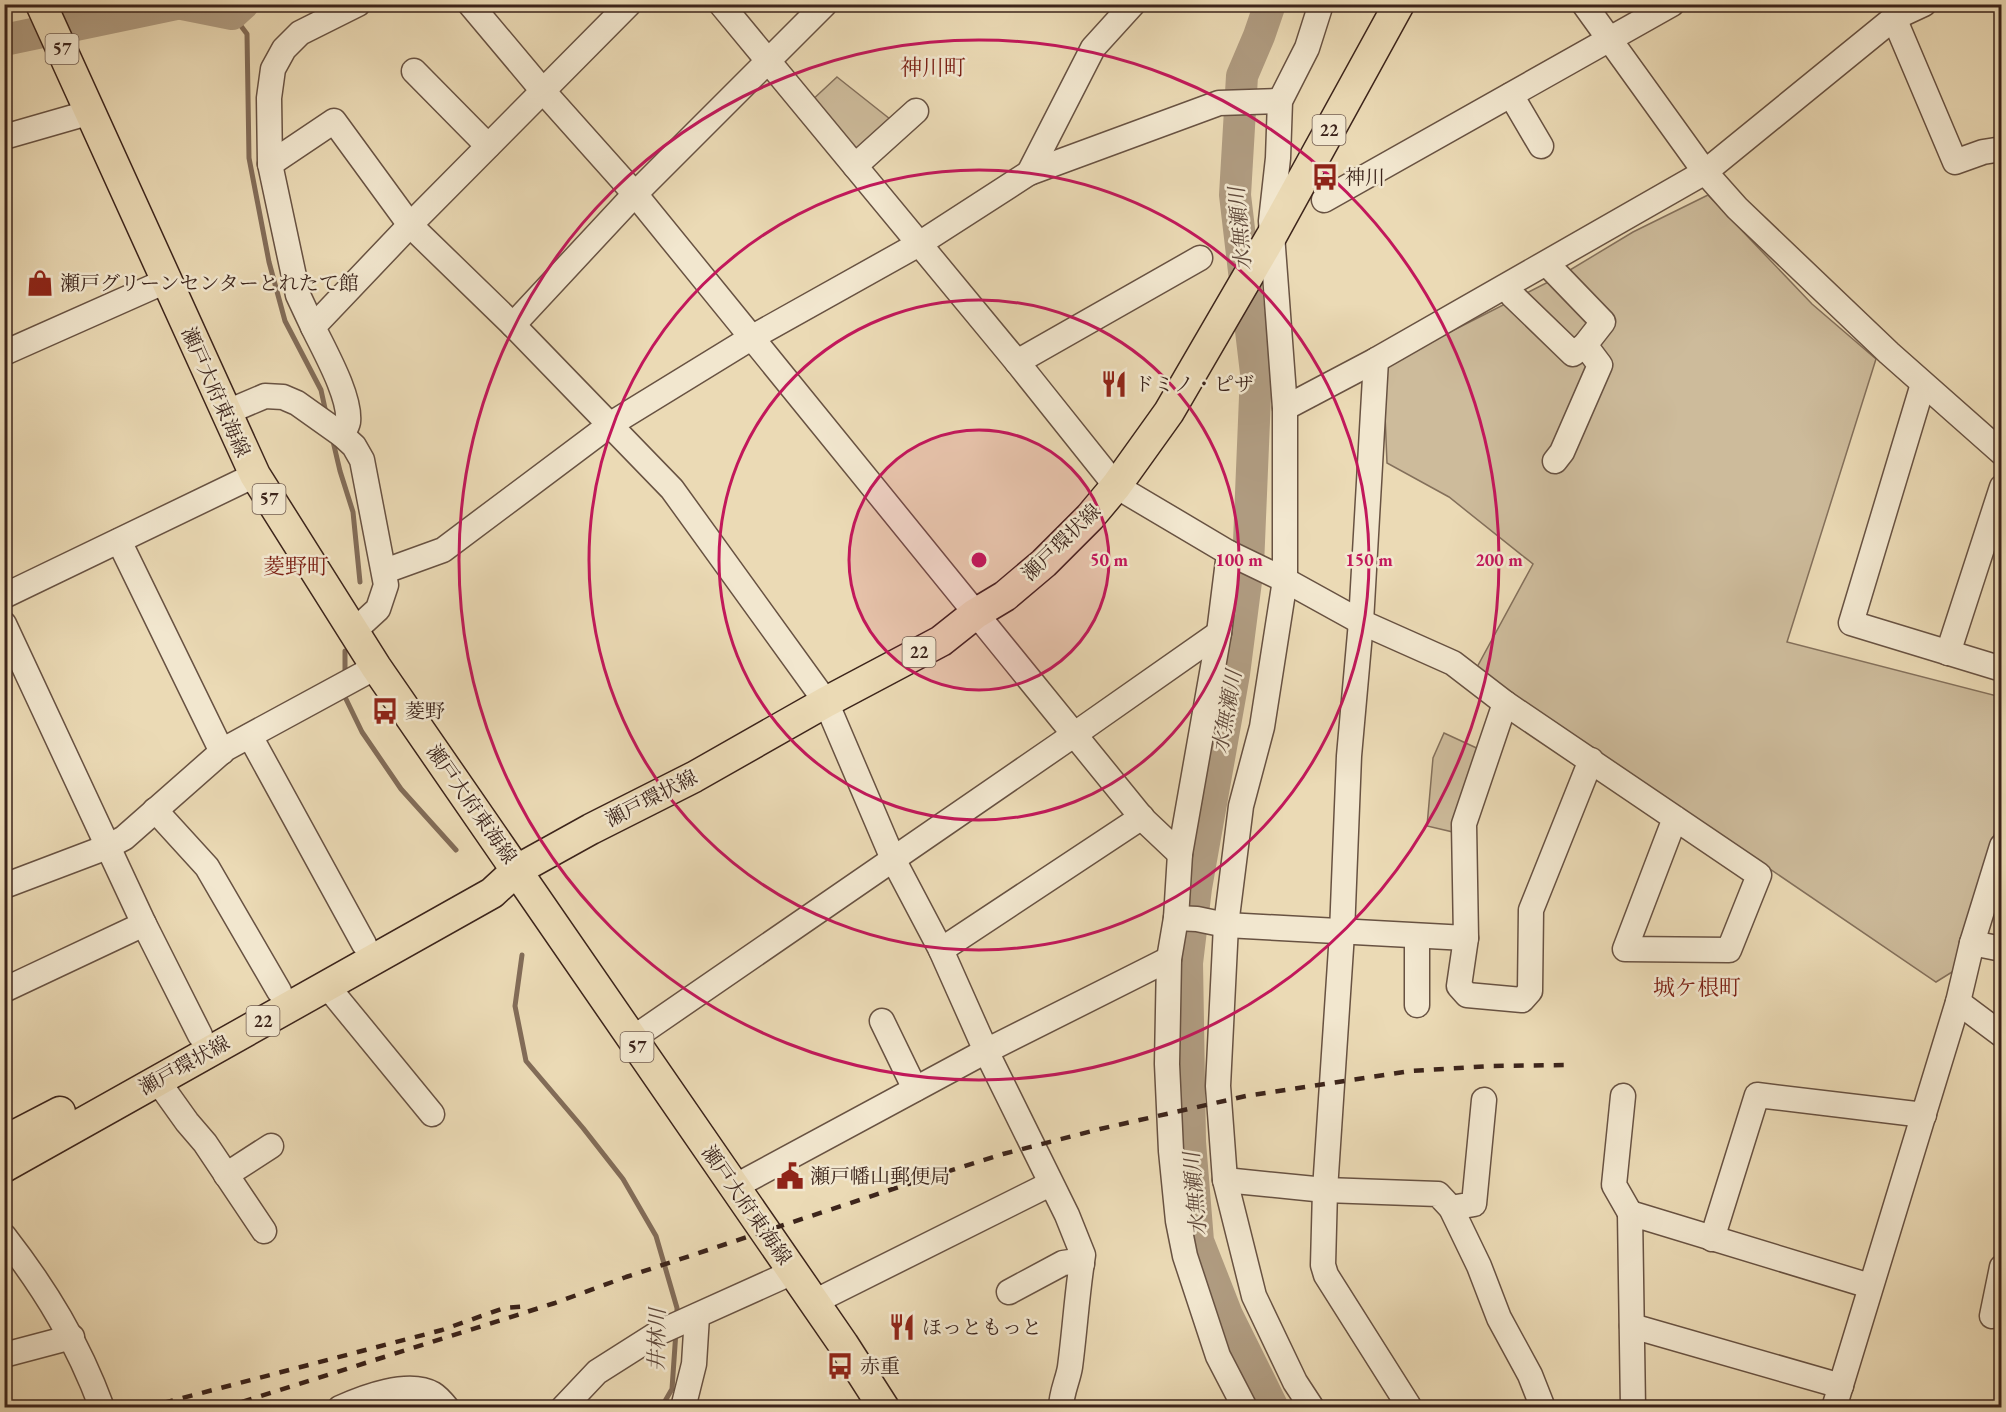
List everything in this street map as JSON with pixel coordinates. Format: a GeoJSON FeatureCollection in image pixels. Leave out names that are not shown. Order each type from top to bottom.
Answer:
{"type":"FeatureCollection","features":[{"type":"Feature","properties":{"kind":"main road","name":"瀬戸大府東海線"},"geometry":{"type":"LineString","coordinates":[[41,4],[255,475],[353,632],[370,671],[517,870],[885,1407]]}},
{"type":"Feature","properties":{"kind":"main road","name":"瀬戸環状線"},"geometry":{"type":"LineString","coordinates":[[4,1167],[492,894],[517,870],[591,829],[694,777],[940,641],[975,614],[1005,596],[1044,563],[1090,517],[1116,486],[1169,412],[1266,246],[1399,4]]}},
{"type":"Feature","properties":{"kind":"main road","name":"瀬戸環状線"},"geometry":{"type":"LineString","coordinates":[[4,1141],[93,1095],[489,875],[517,870]]}},
{"type":"Feature","properties":{"kind":"street"},"geometry":{"type":"LineString","coordinates":[[342,435],[347,425],[348,413],[344,397],[298,294],[270,164],[269,98],[273,69],[284,49],[300,33],[358,4]]}},
{"type":"Feature","properties":{"kind":"street"},"geometry":{"type":"LineString","coordinates":[[470,4],[543,91],[635,194],[1142,817],[1180,854]]}},
{"type":"Feature","properties":{"kind":"street"},"geometry":{"type":"LineString","coordinates":[[313,327],[410,225],[629,4]]}},
{"type":"Feature","properties":{"kind":"street"},"geometry":{"type":"LineString","coordinates":[[721,4],[1017,362],[1116,486],[1229,553],[1285,580],[1361,622],[1453,663],[1505,702],[1591,760],[1760,875],[1729,950],[1625,949],[1676,818]]}},
{"type":"Feature","properties":{"kind":"street"},"geometry":{"type":"LineString","coordinates":[[513,326],[635,194],[825,4]]}},
{"type":"Feature","properties":{"kind":"street"},"geometry":{"type":"LineString","coordinates":[[1029,173],[1093,48],[1133,4]]}},
{"type":"Feature","properties":{"kind":"street"},"geometry":{"type":"LineString","coordinates":[[1312,1407],[1295,1382],[1254,1296],[1225,1180],[1218,1086],[1226,926],[1241,806],[1262,727],[1285,580],[1285,408],[1266,246],[1278,158],[1270,101],[1306,48],[1322,4]]}},
{"type":"Feature","properties":{"kind":"street"},"geometry":{"type":"LineString","coordinates":[[1584,4],[1705,172],[1737,208],[1923,384],[2001,453]]}},
{"type":"Feature","properties":{"kind":"street"},"geometry":{"type":"LineString","coordinates":[[1324,200],[1672,4]]}},
{"type":"Feature","properties":{"kind":"street"},"geometry":{"type":"LineString","coordinates":[[1285,408],[1508,286],[1705,172],[1894,18],[1924,4]]}},
{"type":"Feature","properties":{"kind":"street"},"geometry":{"type":"LineString","coordinates":[[1894,18],[1955,162],[1983,152],[2001,149]]}},
{"type":"Feature","properties":{"kind":"street"},"geometry":{"type":"LineString","coordinates":[[414,71],[488,146]]}},
{"type":"Feature","properties":{"kind":"street"},"geometry":{"type":"LineString","coordinates":[[1511,95],[1541,146]]}},
{"type":"Feature","properties":{"kind":"street"},"geometry":{"type":"LineString","coordinates":[[385,571],[442,550],[611,424],[751,338],[918,243],[1029,173],[1219,103],[1270,101]]}},
{"type":"Feature","properties":{"kind":"street"},"geometry":{"type":"LineString","coordinates":[[4,137],[87,103]]}},
{"type":"Feature","properties":{"kind":"street"},"geometry":{"type":"LineString","coordinates":[[855,166],[916,111]]}},
{"type":"Feature","properties":{"kind":"street"},"geometry":{"type":"LineString","coordinates":[[270,164],[334,122],[410,225],[611,424],[672,489],[826,702],[893,859],[940,950],[1081,1247],[1082,1264],[1071,1363],[1061,1407]]}},
{"type":"Feature","properties":{"kind":"street"},"geometry":{"type":"LineString","coordinates":[[1017,362],[1200,258]]}},
{"type":"Feature","properties":{"kind":"street"},"geometry":{"type":"LineString","coordinates":[[1508,286],[1512,295],[1573,354],[1585,345],[1603,322],[1547,264]]}},
{"type":"Feature","properties":{"kind":"street"},"geometry":{"type":"LineString","coordinates":[[4,353],[166,281]]}},
{"type":"Feature","properties":{"kind":"street"},"geometry":{"type":"LineString","coordinates":[[1555,461],[1562,452],[1599,365],[1585,345]]}},
{"type":"Feature","properties":{"kind":"street"},"geometry":{"type":"LineString","coordinates":[[1376,360],[1361,622],[1348,756],[1342,933],[1325,1190],[1323,1265],[1326,1275],[1410,1407]]}},
{"type":"Feature","properties":{"kind":"street"},"geometry":{"type":"LineString","coordinates":[[1923,384],[1851,623],[2001,669]]}},
{"type":"Feature","properties":{"kind":"street"},"geometry":{"type":"LineString","coordinates":[[225,413],[265,396],[283,396],[297,403],[354,446],[362,460],[386,585],[378,609],[353,632]]}},
{"type":"Feature","properties":{"kind":"street"},"geometry":{"type":"LineString","coordinates":[[4,596],[255,475]]}},
{"type":"Feature","properties":{"kind":"street"},"geometry":{"type":"LineString","coordinates":[[1948,653],[2001,487]]}},
{"type":"Feature","properties":{"kind":"street"},"geometry":{"type":"LineString","coordinates":[[119,541],[222,752]]}},
{"type":"Feature","properties":{"kind":"street"},"geometry":{"type":"LineString","coordinates":[[1229,553],[1219,633],[1180,854],[1176,918],[1168,958],[1167,1064],[1171,1151],[1178,1221],[1185,1256],[1218,1356],[1245,1407]]}},
{"type":"Feature","properties":{"kind":"street"},"geometry":{"type":"LineString","coordinates":[[4,624],[107,847],[200,1035]]}},
{"type":"Feature","properties":{"kind":"street"},"geometry":{"type":"LineString","coordinates":[[632,1039],[1219,633]]}},
{"type":"Feature","properties":{"kind":"street"},"geometry":{"type":"LineString","coordinates":[[4,886],[107,847],[124,838],[222,752],[370,671]]}},
{"type":"Feature","properties":{"kind":"street"},"geometry":{"type":"LineString","coordinates":[[1505,702],[1464,824],[1466,938],[1459,986],[1467,995],[1522,1000],[1530,991],[1531,910],[1591,760]]}},
{"type":"Feature","properties":{"kind":"street"},"geometry":{"type":"LineString","coordinates":[[250,736],[364,944]]}},
{"type":"Feature","properties":{"kind":"street"},"geometry":{"type":"LineString","coordinates":[[155,810],[207,867],[279,991]]}},
{"type":"Feature","properties":{"kind":"street"},"geometry":{"type":"LineString","coordinates":[[940,950],[1142,817]]}},
{"type":"Feature","properties":{"kind":"street"},"geometry":{"type":"LineString","coordinates":[[1632,1326],[1837,1397],[1958,1002],[1972,942],[2001,847]]}},
{"type":"Feature","properties":{"kind":"street"},"geometry":{"type":"LineString","coordinates":[[1176,918],[1197,919],[1226,926],[1466,938]]}},
{"type":"Feature","properties":{"kind":"street"},"geometry":{"type":"LineString","coordinates":[[4,990],[144,924]]}},
{"type":"Feature","properties":{"kind":"street"},"geometry":{"type":"LineString","coordinates":[[1416,1005],[1417,936]]}},
{"type":"Feature","properties":{"kind":"street"},"geometry":{"type":"LineString","coordinates":[[1972,942],[2001,949]]}},
{"type":"Feature","properties":{"kind":"street"},"geometry":{"type":"LineString","coordinates":[[734,1187],[986,1051],[1168,958]]}},
{"type":"Feature","properties":{"kind":"street"},"geometry":{"type":"LineString","coordinates":[[327,986],[432,1114]]}},
{"type":"Feature","properties":{"kind":"street"},"geometry":{"type":"LineString","coordinates":[[1958,1002],[2001,1035]]}},
{"type":"Feature","properties":{"kind":"street"},"geometry":{"type":"LineString","coordinates":[[882,1021],[915,1089]]}},
{"type":"Feature","properties":{"kind":"street"},"geometry":{"type":"LineString","coordinates":[[157,1080],[205,1143],[264,1232]]}},
{"type":"Feature","properties":{"kind":"street"},"geometry":{"type":"LineString","coordinates":[[1712,1239],[1757,1095],[1924,1115]]}},
{"type":"Feature","properties":{"kind":"street"},"geometry":{"type":"LineString","coordinates":[[1623,1096],[1614,1185],[1630,1213],[1633,1407]]}},
{"type":"Feature","properties":{"kind":"street"},"geometry":{"type":"LineString","coordinates":[[1451,1208],[1474,1204],[1484,1100]]}},
{"type":"Feature","properties":{"kind":"street"},"geometry":{"type":"LineString","coordinates":[[226,1175],[271,1146]]}},
{"type":"Feature","properties":{"kind":"street"},"geometry":{"type":"LineString","coordinates":[[1225,1180],[1325,1190],[1438,1194],[1451,1208],[1479,1266],[1499,1318],[1530,1376],[1543,1407]]}},
{"type":"Feature","properties":{"kind":"street"},"geometry":{"type":"LineString","coordinates":[[814,1302],[1050,1184]]}},
{"type":"Feature","properties":{"kind":"street"},"geometry":{"type":"LineString","coordinates":[[1630,1213],[1870,1286]]}},
{"type":"Feature","properties":{"kind":"street"},"geometry":{"type":"LineString","coordinates":[[4,1236],[72,1336],[102,1407]]}},
{"type":"Feature","properties":{"kind":"street"},"geometry":{"type":"LineString","coordinates":[[1009,1292],[1063,1263],[1082,1264]]}},
{"type":"Feature","properties":{"kind":"street"},"geometry":{"type":"LineString","coordinates":[[1992,1316],[2001,1267]]}},
{"type":"Feature","properties":{"kind":"street"},"geometry":{"type":"LineString","coordinates":[[563,1407],[597,1372],[660,1332],[793,1272]]}},
{"type":"Feature","properties":{"kind":"street"},"geometry":{"type":"LineString","coordinates":[[683,1407],[694,1364],[697,1316]]}},
{"type":"Feature","properties":{"kind":"street"},"geometry":{"type":"LineString","coordinates":[[4,1355],[72,1336]]}},
{"type":"Feature","properties":{"kind":"street"},"geometry":{"type":"LineString","coordinates":[[340,1407],[399,1389],[422,1390],[434,1395],[447,1407]]}},
{"type":"Feature","properties":{"kind":"shaded area"},"geometry":{"type":"Polygon","coordinates":[[[837,77],[895,123],[857,158],[809,103],[837,77]]]}},
{"type":"Feature","properties":{"kind":"shaded area"},"geometry":{"type":"Polygon","coordinates":[[[1708,195],[1812,304],[1876,359],[1787,642],[2001,697],[2001,810],[1957,969],[1936,982],[1476,669],[1533,564],[1449,497],[1387,463],[1383,366],[1560,276],[1633,232],[1708,195]]]}},
{"type":"Feature","properties":{"kind":"shaded area"},"geometry":{"type":"Polygon","coordinates":[[[1444,733],[1483,751],[1453,832],[1427,826],[1433,758],[1444,733]]]}},
{"type":"Feature","properties":{"kind":"waterway"},"geometry":{"type":"LineString","coordinates":[[4,40],[176,4]]}},
{"type":"Feature","properties":{"kind":"waterway"},"geometry":{"type":"LineString","coordinates":[[182,4],[232,14],[243,4]]}},
{"type":"Feature","properties":{"kind":"waterway","name":"水無瀬川"},"geometry":{"type":"LineString","coordinates":[[1270,4],[1242,76],[1235,195],[1256,373],[1248,566],[1234,674],[1196,888],[1187,963],[1190,1142],[1198,1241],[1227,1315],[1273,1408]]}},
{"type":"Feature","properties":{"kind":"waterway"},"geometry":{"type":"LineString","coordinates":[[232,14],[247,34],[249,158],[269,262],[285,321],[321,390],[326,413]]}},
{"type":"Feature","properties":{"kind":"waterway"},"geometry":{"type":"LineString","coordinates":[[332,437],[353,512],[360,582]]}},
{"type":"Feature","properties":{"kind":"waterway"},"geometry":{"type":"LineString","coordinates":[[345,651],[345,676]]}},
{"type":"Feature","properties":{"kind":"waterway"},"geometry":{"type":"LineString","coordinates":[[345,691],[345,697],[362,732],[401,789],[456,850]]}},
{"type":"Feature","properties":{"kind":"waterway"},"geometry":{"type":"LineString","coordinates":[[522,955],[515,1006],[526,1061],[623,1179],[656,1236],[677,1308],[677,1316]]}},
{"type":"Feature","properties":{"kind":"waterway","name":"井林川"},"geometry":{"type":"LineString","coordinates":[[661,1408],[672,1389],[676,1331]]}},
{"type":"Feature","properties":{"kind":"railway"},"geometry":{"type":"LineString","coordinates":[[223,1408],[555,1303],[626,1277],[905,1185],[1003,1154],[1100,1129],[1246,1096],[1411,1071],[1491,1066],[1565,1065]]}},
{"type":"Feature","properties":{"kind":"railway"},"geometry":{"type":"LineString","coordinates":[[144,1408],[442,1330],[504,1308],[528,1306]]}},
{"type":"Feature","properties":{"kind":"place","name":"神川"},"geometry":{"type":"Point","coordinates":[1325,177]}},
{"type":"Feature","properties":{"kind":"place","name":"瀬戸グリーンセンターとれたて館"},"geometry":{"type":"Point","coordinates":[40,283]}},
{"type":"Feature","properties":{"kind":"place","name":"ドミノ・ピザ"},"geometry":{"type":"Point","coordinates":[1114,384]}},
{"type":"Feature","properties":{"kind":"place","name":"菱野"},"geometry":{"type":"Point","coordinates":[385,711]}},
{"type":"Feature","properties":{"kind":"place","name":"瀬戸幡山郵便局"},"geometry":{"type":"Point","coordinates":[790,1176]}},
{"type":"Feature","properties":{"kind":"place","name":"ほっともっと"},"geometry":{"type":"Point","coordinates":[902,1327]}},
{"type":"Feature","properties":{"kind":"place","name":"赤重"},"geometry":{"type":"Point","coordinates":[840,1366]}},
{"type":"Feature","properties":{"kind":"district","name":"神川町"},"geometry":{"type":"Point","coordinates":[933,67]}},
{"type":"Feature","properties":{"kind":"district","name":"菱野町"},"geometry":{"type":"Point","coordinates":[296,566]}},
{"type":"Feature","properties":{"kind":"district","name":"城ケ根町"},"geometry":{"type":"Point","coordinates":[1697,987]}}]}
